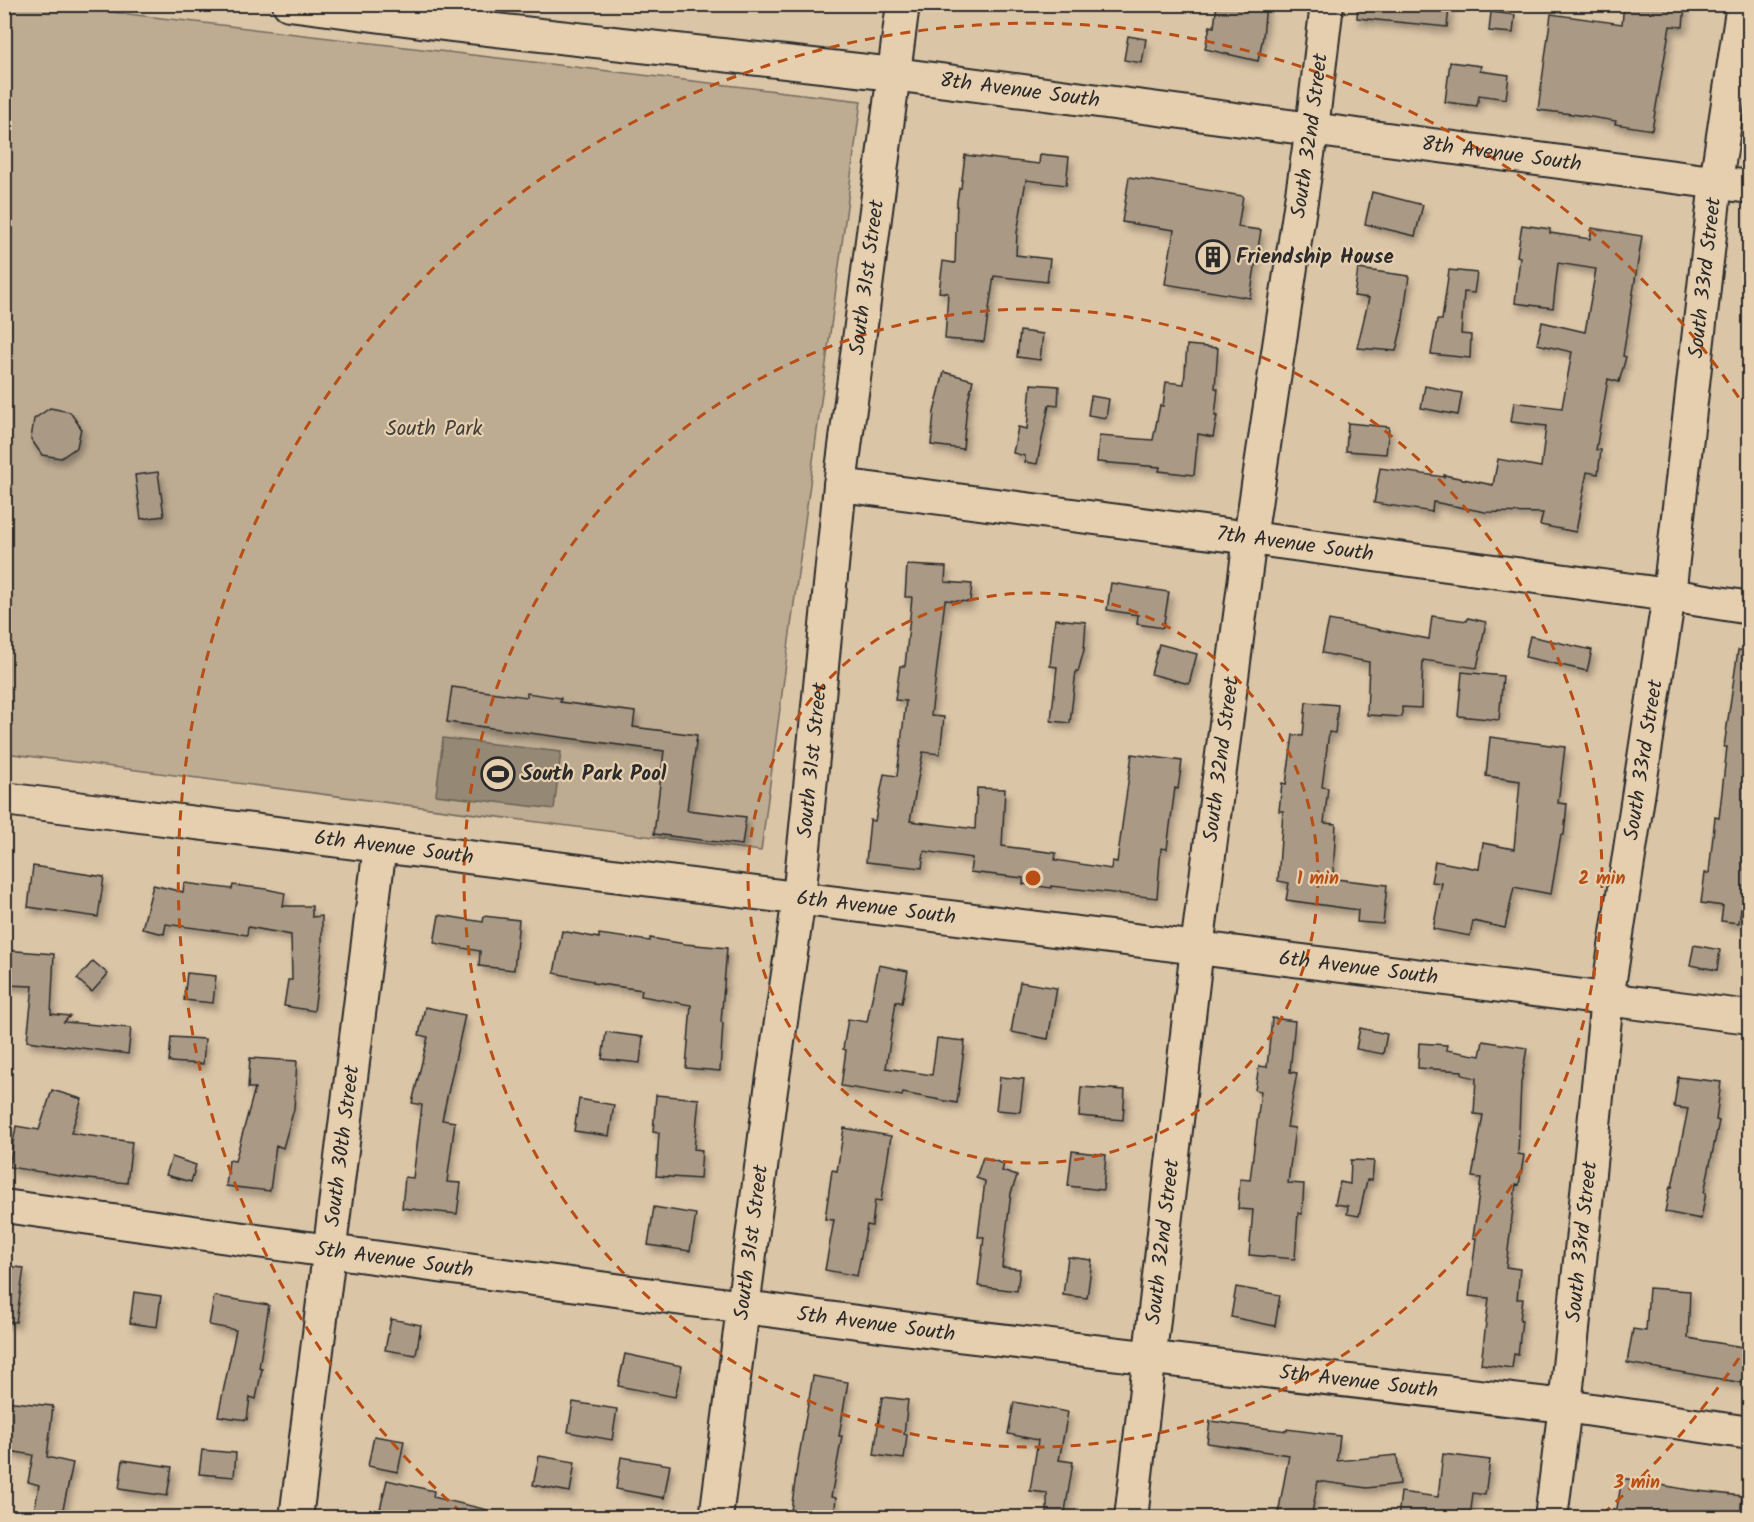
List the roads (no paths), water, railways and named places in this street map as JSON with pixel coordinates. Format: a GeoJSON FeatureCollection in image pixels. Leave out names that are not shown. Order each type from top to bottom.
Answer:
{"type":"FeatureCollection","features":[{"type":"Feature","properties":{"kind":"street","name":"8th Avenue South"},"geometry":{"type":"LineString","coordinates":[[289,4],[495,17],[894,74],[1749,187]]}},
{"type":"Feature","properties":{"kind":"street","name":"South 31st Street"},"geometry":{"type":"LineString","coordinates":[[716,1518],[771,1090],[799,898],[840,485],[903,4]]}},
{"type":"Feature","properties":{"kind":"street","name":"South 32nd Street"},"geometry":{"type":"LineString","coordinates":[[1131,1518],[1197,948],[1250,538],[1312,128],[1327,4]]}},
{"type":"Feature","properties":{"kind":"street","name":"South 33rd Street"},"geometry":{"type":"LineString","coordinates":[[1551,1518],[1565,1406],[1607,999],[1669,595],[1716,182],[1743,4]]}},
{"type":"Feature","properties":{"kind":"street","name":"7th Avenue South"},"geometry":{"type":"LineString","coordinates":[[840,485],[1250,538],[1749,608]]}},
{"type":"Feature","properties":{"kind":"street","name":"6th Avenue South"},"geometry":{"type":"LineString","coordinates":[[4,799],[1749,1017]]}},
{"type":"Feature","properties":{"kind":"street","name":"South 30th Street"},"geometry":{"type":"LineString","coordinates":[[296,1518],[380,846]]}},
{"type":"Feature","properties":{"kind":"street","name":"5th Avenue South"},"geometry":{"type":"LineString","coordinates":[[4,1206],[743,1307],[1150,1358],[1565,1406],[1749,1433]]}},
{"type":"Feature","properties":{"kind":"place","name":"Friendship House"},"geometry":{"type":"Point","coordinates":[1213,257]}},
{"type":"Feature","properties":{"kind":"place","name":"South Park Pool"},"geometry":{"type":"Point","coordinates":[498,774]}},
{"type":"Feature","properties":{"kind":"park label","name":"South Park"},"geometry":{"type":"Point","coordinates":[434,429]}}]}
